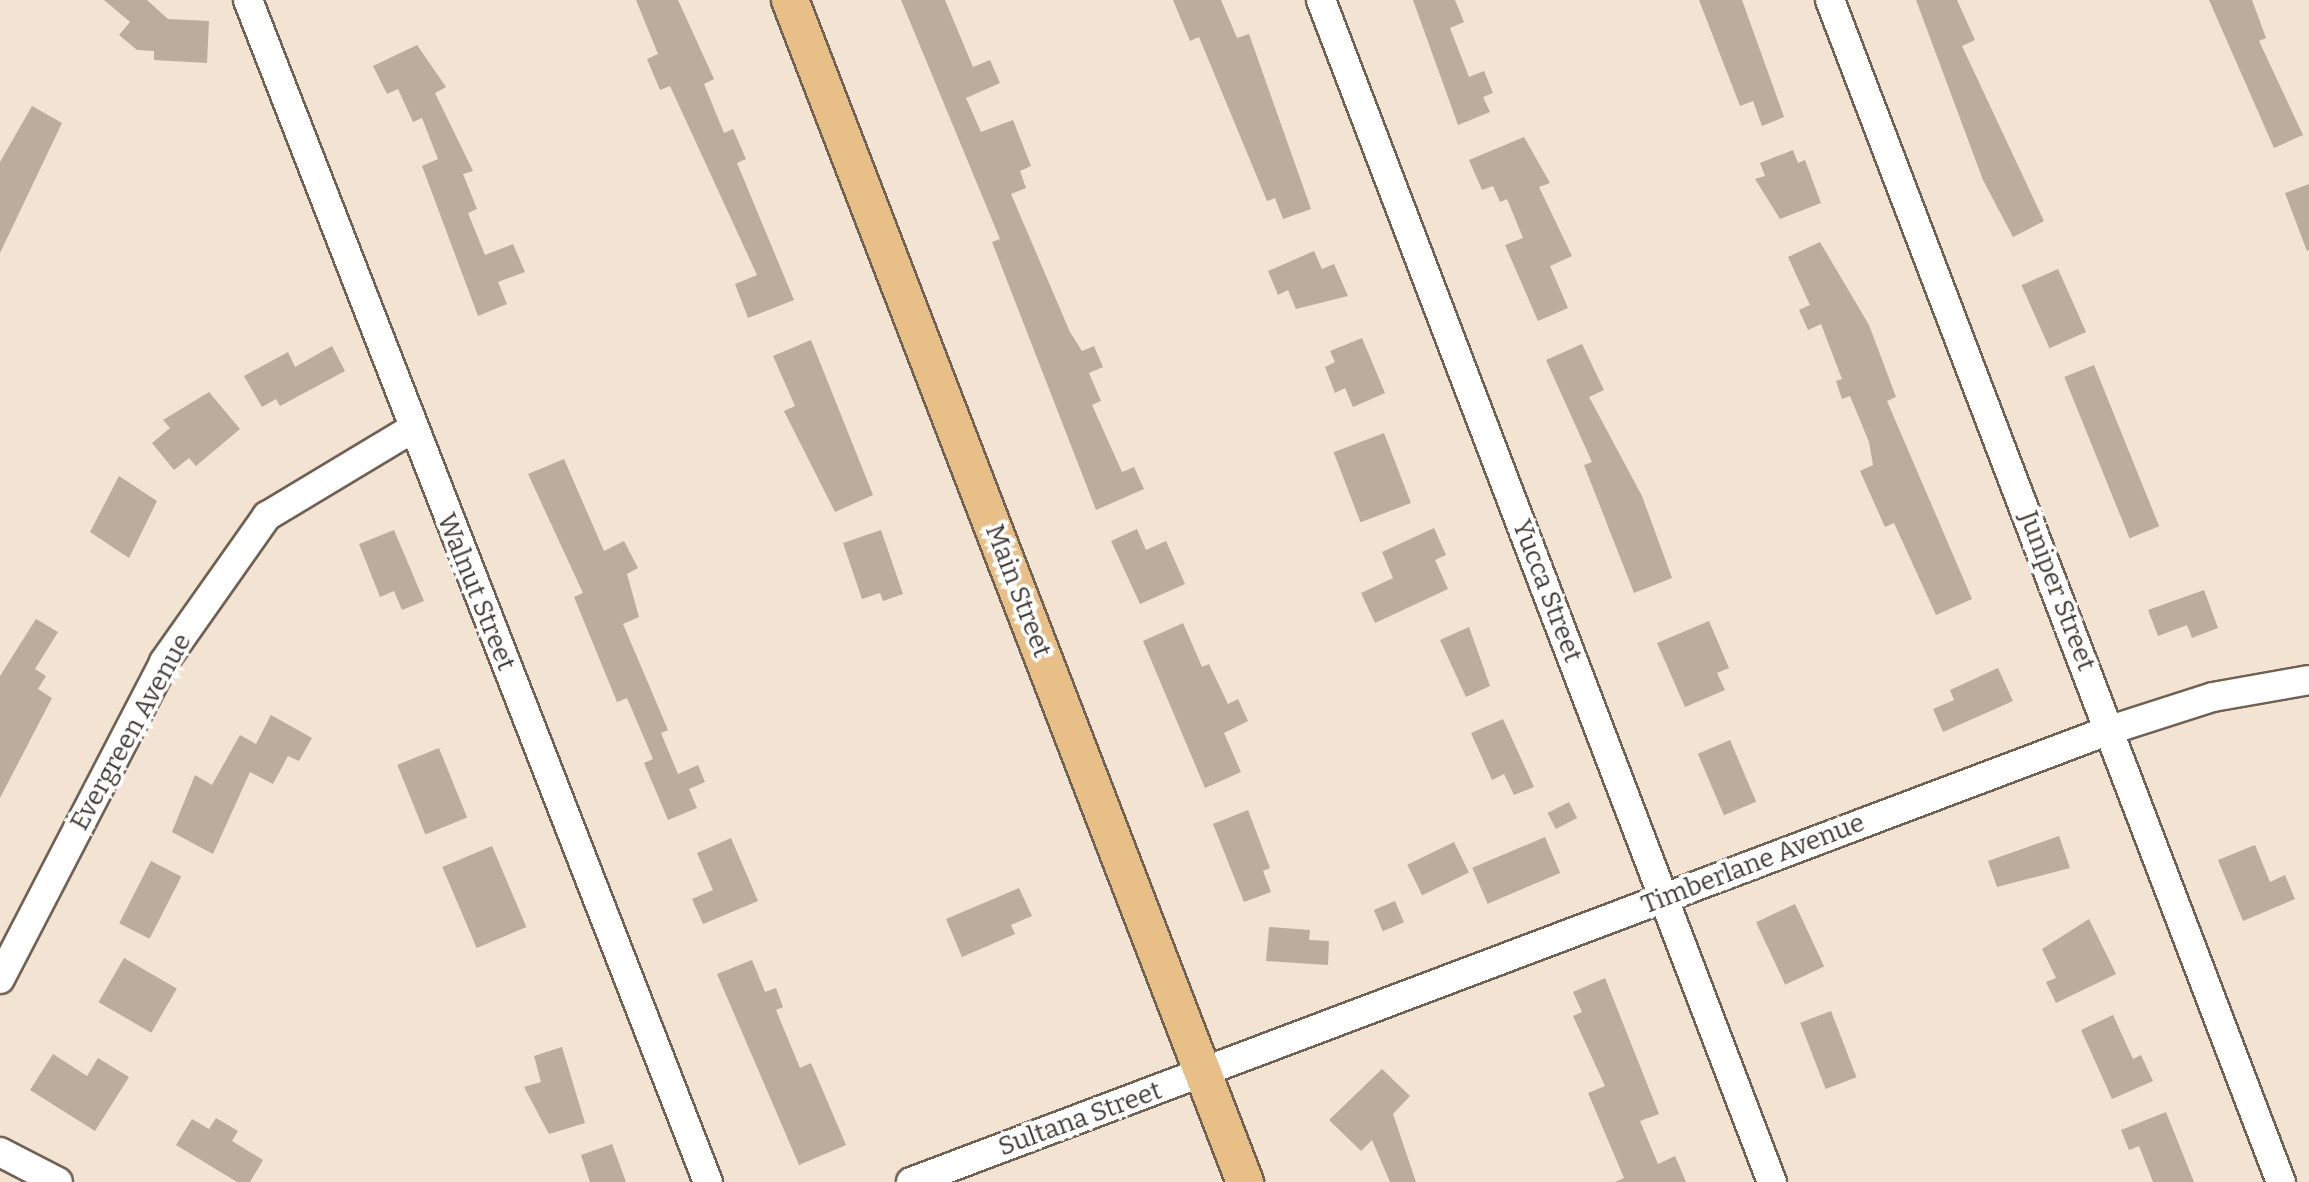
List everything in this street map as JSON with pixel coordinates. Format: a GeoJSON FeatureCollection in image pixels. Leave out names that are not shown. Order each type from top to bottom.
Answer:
{"type":"FeatureCollection","features":[{"type":"Feature","properties":{"kind":"main road","name":"Main Street"},"geometry":{"type":"LineString","coordinates":[[790,0],[1245,1182]]}},
{"type":"Feature","properties":{"kind":"street","name":"Walnut Street"},"geometry":{"type":"LineString","coordinates":[[248,0],[412,429],[708,1182]]}},
{"type":"Feature","properties":{"kind":"street","name":"Yucca Street"},"geometry":{"type":"LineString","coordinates":[[1321,0],[1772,1182]]}},
{"type":"Feature","properties":{"kind":"street","name":"Juniper Street"},"geometry":{"type":"LineString","coordinates":[[1830,0],[2281,1182]]}},
{"type":"Feature","properties":{"kind":"street","name":"Evergreen Avenue"},"geometry":{"type":"LineString","coordinates":[[0,979],[164,662],[267,516],[412,429]]}},
{"type":"Feature","properties":{"kind":"street","name":"Timberlane Avenue"},"geometry":{"type":"LineString","coordinates":[[1204,1073],[2110,730],[2213,697],[2309,680]]}},
{"type":"Feature","properties":{"kind":"street","name":"Sultana Street"},"geometry":{"type":"LineString","coordinates":[[911,1182],[1204,1073]]}},
{"type":"Feature","properties":{"kind":"street"},"geometry":{"type":"LineString","coordinates":[[0,1152],[58,1182]]}},
{"type":"Feature","properties":{"kind":"building"},"geometry":{"type":"Polygon","coordinates":[[[104,0],[147,0],[168,19],[209,21],[207,63],[154,60],[154,51],[137,50],[119,35],[130,22],[104,0]]]}},
{"type":"Feature","properties":{"kind":"building"},"geometry":{"type":"Polygon","coordinates":[[[636,0],[678,0],[714,79],[704,84],[724,133],[733,129],[746,159],[737,163],[794,300],[748,318],[735,284],[757,275],[670,86],[660,90],[647,59],[658,54],[636,0]]]}},
{"type":"Feature","properties":{"kind":"building"},"geometry":{"type":"Polygon","coordinates":[[[901,0],[945,0],[973,67],[990,60],[1000,83],[966,98],[981,132],[1013,120],[1031,166],[1020,171],[1026,188],[1011,194],[1070,332],[1082,351],[1094,346],[1103,367],[1089,373],[1101,401],[1092,405],[1122,472],[1134,467],[1144,489],[1096,510],[992,242],[1000,239],[901,0]]]}},
{"type":"Feature","properties":{"kind":"building"},"geometry":{"type":"Polygon","coordinates":[[[1173,0],[1221,0],[1237,38],[1249,34],[1311,209],[1283,219],[1275,198],[1267,201],[1199,37],[1190,41],[1173,0]]]}},
{"type":"Feature","properties":{"kind":"building"},"geometry":{"type":"Polygon","coordinates":[[[1413,0],[1455,0],[1464,22],[1450,28],[1469,77],[1484,71],[1493,93],[1483,97],[1490,112],[1458,125],[1413,0]]]}},
{"type":"Feature","properties":{"kind":"building"},"geometry":{"type":"Polygon","coordinates":[[[1699,0],[1742,0],[1784,117],[1762,126],[1753,101],[1740,106],[1699,0]]]}},
{"type":"Feature","properties":{"kind":"building"},"geometry":{"type":"Polygon","coordinates":[[[1916,0],[1957,0],[1975,40],[1962,46],[2044,221],[2013,237],[1983,180],[1916,0]]]}},
{"type":"Feature","properties":{"kind":"building"},"geometry":{"type":"Polygon","coordinates":[[[2209,0],[2252,0],[2266,38],[2259,41],[2303,135],[2274,148],[2209,0]]]}},
{"type":"Feature","properties":{"kind":"building"},"geometry":{"type":"Polygon","coordinates":[[[417,45],[446,87],[435,93],[473,171],[463,174],[477,209],[468,213],[485,255],[513,244],[525,272],[498,282],[507,304],[478,316],[422,166],[438,159],[422,118],[413,122],[398,89],[387,94],[373,66],[417,45]]]}},
{"type":"Feature","properties":{"kind":"building"},"geometry":{"type":"Polygon","coordinates":[[[32,106],[62,123],[0,253],[0,162],[32,106]]]}},
{"type":"Feature","properties":{"kind":"building"},"geometry":{"type":"Polygon","coordinates":[[[1524,137],[1550,183],[1539,187],[1572,256],[1550,266],[1568,308],[1538,321],[1505,245],[1523,238],[1507,199],[1500,202],[1493,186],[1482,190],[1469,160],[1524,137]]]}},
{"type":"Feature","properties":{"kind":"building"},"geometry":{"type":"Polygon","coordinates":[[[1793,150],[1798,163],[1805,160],[1821,203],[1780,219],[1755,179],[1765,176],[1760,163],[1793,150]]]}},
{"type":"Feature","properties":{"kind":"building"},"geometry":{"type":"Polygon","coordinates":[[[2309,184],[2309,250],[2307,251],[2285,193],[2309,184]]]}},
{"type":"Feature","properties":{"kind":"building"},"geometry":{"type":"Polygon","coordinates":[[[1820,242],[1869,325],[1896,397],[1887,401],[1972,599],[1936,615],[1894,523],[1885,527],[1860,471],[1873,465],[1869,442],[1850,396],[1842,399],[1836,381],[1842,379],[1821,324],[1808,330],[1799,310],[1810,305],[1788,257],[1820,242]]]}},
{"type":"Feature","properties":{"kind":"building"},"geometry":{"type":"Polygon","coordinates":[[[1314,251],[1322,269],[1334,264],[1348,296],[1296,309],[1288,290],[1278,295],[1268,271],[1314,251]]]}},
{"type":"Feature","properties":{"kind":"building"},"geometry":{"type":"Polygon","coordinates":[[[2058,269],[2086,332],[2050,348],[2021,285],[2058,269]]]}},
{"type":"Feature","properties":{"kind":"building"},"geometry":{"type":"Polygon","coordinates":[[[1362,338],[1385,393],[1353,407],[1345,388],[1335,393],[1325,367],[1335,362],[1330,351],[1362,338]]]}},
{"type":"Feature","properties":{"kind":"building"},"geometry":{"type":"Polygon","coordinates":[[[811,340],[873,495],[835,512],[784,411],[795,406],[773,356],[811,340]]]}},
{"type":"Feature","properties":{"kind":"building"},"geometry":{"type":"Polygon","coordinates":[[[1582,344],[1604,390],[1589,397],[1642,496],[1672,578],[1634,593],[1584,465],[1592,462],[1546,360],[1582,344]]]}},
{"type":"Feature","properties":{"kind":"building"},"geometry":{"type":"Polygon","coordinates":[[[332,346],[345,371],[280,406],[276,399],[262,407],[244,376],[288,352],[295,367],[332,346]]]}},
{"type":"Feature","properties":{"kind":"building"},"geometry":{"type":"Polygon","coordinates":[[[2094,365],[2159,526],[2130,538],[2064,377],[2094,365]]]}},
{"type":"Feature","properties":{"kind":"building"},"geometry":{"type":"Polygon","coordinates":[[[209,392],[240,429],[196,466],[189,458],[174,470],[152,443],[170,428],[163,420],[209,392]]]}},
{"type":"Feature","properties":{"kind":"building"},"geometry":{"type":"Polygon","coordinates":[[[1384,433],[1411,503],[1360,522],[1334,452],[1384,433]]]}},
{"type":"Feature","properties":{"kind":"building"},"geometry":{"type":"Polygon","coordinates":[[[564,459],[604,551],[624,541],[638,568],[627,574],[639,617],[623,624],[668,730],[661,733],[678,774],[698,765],[705,782],[689,789],[697,808],[668,820],[644,763],[653,759],[627,698],[617,702],[574,597],[583,593],[528,474],[564,459]]]}},
{"type":"Feature","properties":{"kind":"building"},"geometry":{"type":"Polygon","coordinates":[[[119,476],[157,501],[129,558],[90,532],[119,476]]]}},
{"type":"Feature","properties":{"kind":"building"},"geometry":{"type":"Polygon","coordinates":[[[1434,528],[1446,555],[1435,560],[1448,589],[1375,623],[1361,593],[1393,578],[1382,552],[1434,528]]]}},
{"type":"Feature","properties":{"kind":"building"},"geometry":{"type":"Polygon","coordinates":[[[1137,529],[1146,550],[1166,541],[1185,584],[1140,604],[1111,541],[1137,529]]]}},
{"type":"Feature","properties":{"kind":"building"},"geometry":{"type":"Polygon","coordinates":[[[394,530],[424,601],[402,610],[394,591],[380,597],[359,544],[394,530]]]}},
{"type":"Feature","properties":{"kind":"building"},"geometry":{"type":"Polygon","coordinates":[[[881,530],[903,594],[883,601],[880,593],[862,599],[843,543],[881,530]]]}},
{"type":"Feature","properties":{"kind":"building"},"geometry":{"type":"Polygon","coordinates":[[[2204,590],[2218,628],[2192,638],[2187,625],[2158,636],[2148,610],[2204,590]]]}},
{"type":"Feature","properties":{"kind":"building"},"geometry":{"type":"Polygon","coordinates":[[[36,619],[58,632],[35,669],[46,676],[38,689],[52,698],[0,798],[0,676],[36,619]]]}},
{"type":"Feature","properties":{"kind":"building"},"geometry":{"type":"Polygon","coordinates":[[[1709,621],[1729,668],[1717,673],[1725,690],[1685,707],[1657,643],[1709,621]]]}},
{"type":"Feature","properties":{"kind":"building"},"geometry":{"type":"Polygon","coordinates":[[[1183,623],[1202,667],[1209,664],[1228,704],[1238,699],[1248,721],[1224,733],[1241,772],[1205,788],[1143,641],[1183,623]]]}},
{"type":"Feature","properties":{"kind":"building"},"geometry":{"type":"Polygon","coordinates":[[[1469,627],[1490,686],[1466,697],[1440,640],[1469,627]]]}},
{"type":"Feature","properties":{"kind":"building"},"geometry":{"type":"Polygon","coordinates":[[[1998,668],[2013,701],[1943,732],[1933,709],[1954,700],[1950,690],[1998,668]]]}},
{"type":"Feature","properties":{"kind":"building"},"geometry":{"type":"Polygon","coordinates":[[[271,715],[312,738],[299,761],[288,756],[273,784],[250,772],[213,854],[172,832],[195,775],[212,785],[240,735],[256,744],[271,715]]]}},
{"type":"Feature","properties":{"kind":"building"},"geometry":{"type":"Polygon","coordinates":[[[1503,719],[1534,787],[1514,795],[1504,774],[1492,780],[1471,733],[1503,719]]]}},
{"type":"Feature","properties":{"kind":"building"},"geometry":{"type":"Polygon","coordinates":[[[1730,740],[1756,802],[1724,815],[1698,754],[1730,740]]]}},
{"type":"Feature","properties":{"kind":"building"},"geometry":{"type":"Polygon","coordinates":[[[439,748],[467,818],[425,834],[397,765],[439,748]]]}},
{"type":"Feature","properties":{"kind":"building"},"geometry":{"type":"Polygon","coordinates":[[[1569,802],[1577,818],[1556,829],[1548,813],[1569,802]]]}},
{"type":"Feature","properties":{"kind":"building"},"geometry":{"type":"Polygon","coordinates":[[[1248,810],[1270,868],[1263,871],[1271,892],[1244,902],[1213,824],[1248,810]]]}},
{"type":"Feature","properties":{"kind":"building"},"geometry":{"type":"Polygon","coordinates":[[[2059,836],[2070,868],[1997,887],[1988,861],[2059,836]]]}},
{"type":"Feature","properties":{"kind":"building"},"geometry":{"type":"Polygon","coordinates":[[[1545,837],[1560,873],[1488,904],[1472,868],[1545,837]]]}},
{"type":"Feature","properties":{"kind":"building"},"geometry":{"type":"Polygon","coordinates":[[[731,838],[758,901],[703,924],[692,899],[713,890],[697,853],[731,838]]]}},
{"type":"Feature","properties":{"kind":"building"},"geometry":{"type":"Polygon","coordinates":[[[1454,842],[1469,873],[1422,895],[1407,865],[1454,842]]]}},
{"type":"Feature","properties":{"kind":"building"},"geometry":{"type":"Polygon","coordinates":[[[2255,845],[2270,882],[2285,875],[2295,899],[2243,921],[2218,860],[2255,845]]]}},
{"type":"Feature","properties":{"kind":"building"},"geometry":{"type":"Polygon","coordinates":[[[492,846],[526,927],[477,948],[442,867],[492,846]]]}},
{"type":"Feature","properties":{"kind":"building"},"geometry":{"type":"Polygon","coordinates":[[[151,861],[181,876],[150,939],[119,923],[151,861]]]}},
{"type":"Feature","properties":{"kind":"building"},"geometry":{"type":"Polygon","coordinates":[[[1019,888],[1032,916],[1011,925],[1015,934],[962,957],[946,919],[1019,888]]]}},
{"type":"Feature","properties":{"kind":"building"},"geometry":{"type":"Polygon","coordinates":[[[1395,901],[1404,922],[1383,931],[1374,910],[1395,901]]]}},
{"type":"Feature","properties":{"kind":"building"},"geometry":{"type":"Polygon","coordinates":[[[1795,904],[1824,967],[1785,985],[1756,922],[1795,904]]]}},
{"type":"Feature","properties":{"kind":"building"},"geometry":{"type":"Polygon","coordinates":[[[2089,919],[2116,974],[2056,1003],[2046,982],[2056,978],[2042,949],[2089,919]]]}},
{"type":"Feature","properties":{"kind":"building"},"geometry":{"type":"Polygon","coordinates":[[[1269,927],[1310,930],[1309,940],[1329,941],[1328,965],[1266,961],[1269,927]]]}},
{"type":"Feature","properties":{"kind":"building"},"geometry":{"type":"Polygon","coordinates":[[[124,958],[177,988],[151,1033],[98,1002],[124,958]]]}},
{"type":"Feature","properties":{"kind":"building"},"geometry":{"type":"Polygon","coordinates":[[[752,960],[765,992],[776,988],[783,1007],[776,1010],[800,1068],[811,1063],[846,1145],[799,1165],[717,974],[752,960]]]}},
{"type":"Feature","properties":{"kind":"building"},"geometry":{"type":"Polygon","coordinates":[[[1605,978],[1659,1114],[1640,1121],[1658,1164],[1675,1156],[1686,1182],[1615,1182],[1624,1178],[1588,1093],[1605,1086],[1573,1016],[1582,1012],[1573,992],[1605,978]]]}},
{"type":"Feature","properties":{"kind":"building"},"geometry":{"type":"Polygon","coordinates":[[[1831,1011],[1856,1077],[1826,1089],[1800,1023],[1831,1011]]]}},
{"type":"Feature","properties":{"kind":"building"},"geometry":{"type":"Polygon","coordinates":[[[2113,1015],[2133,1059],[2141,1055],[2153,1081],[2112,1099],[2081,1030],[2113,1015]]]}},
{"type":"Feature","properties":{"kind":"building"},"geometry":{"type":"Polygon","coordinates":[[[562,1047],[585,1123],[549,1134],[524,1087],[541,1082],[534,1056],[562,1047]]]}},
{"type":"Feature","properties":{"kind":"building"},"geometry":{"type":"Polygon","coordinates":[[[53,1054],[87,1076],[98,1058],[129,1077],[95,1131],[30,1090],[53,1054]]]}},
{"type":"Feature","properties":{"kind":"building"},"geometry":{"type":"Polygon","coordinates":[[[1382,1069],[1410,1096],[1393,1114],[1416,1182],[1390,1182],[1372,1140],[1361,1151],[1329,1120],[1382,1069]]]}},
{"type":"Feature","properties":{"kind":"building"},"geometry":{"type":"Polygon","coordinates":[[[2166,1112],[2194,1182],[2153,1182],[2139,1146],[2129,1150],[2121,1130],[2166,1112]]]}},
{"type":"Feature","properties":{"kind":"building"},"geometry":{"type":"Polygon","coordinates":[[[216,1118],[238,1131],[232,1141],[263,1160],[250,1182],[237,1182],[176,1145],[192,1119],[209,1129],[216,1118]]]}},
{"type":"Feature","properties":{"kind":"building"},"geometry":{"type":"Polygon","coordinates":[[[612,1144],[626,1182],[590,1182],[581,1155],[612,1144]]]}}]}
